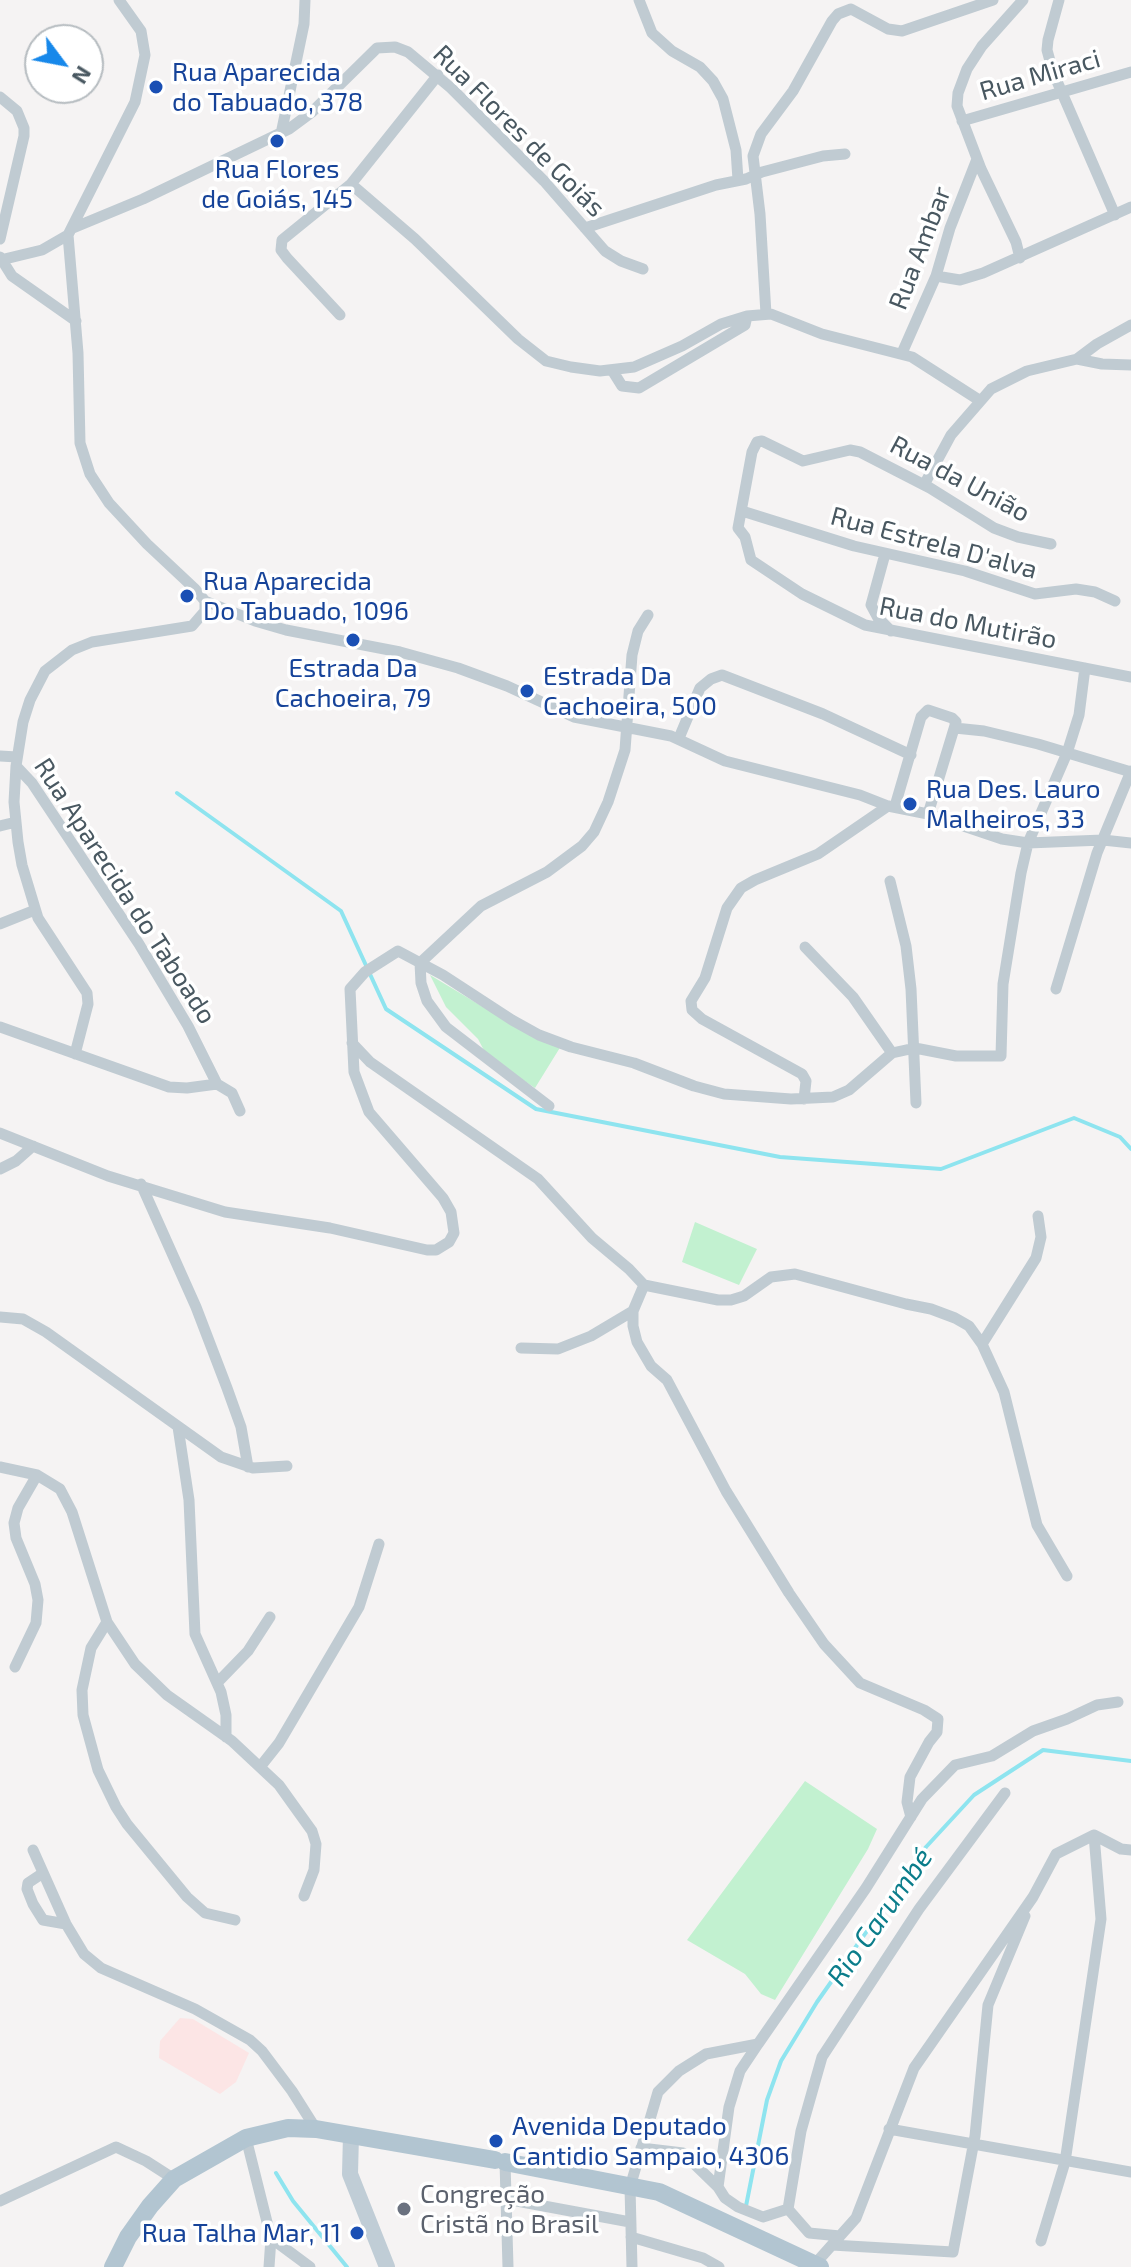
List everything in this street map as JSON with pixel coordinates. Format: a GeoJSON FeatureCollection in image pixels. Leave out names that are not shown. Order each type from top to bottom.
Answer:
{"type":"FeatureCollection","features":[{"type":"Feature","properties":{"kind":"main road"},"geometry":{"type":"LineString","coordinates":[[113,2267],[128,2237],[174,2179],[246,2138],[288,2128],[351,2135],[659,2192],[818,2266]]}},
{"type":"Feature","properties":{"kind":"street"},"geometry":{"type":"LineString","coordinates":[[119,0],[141,31],[145,42],[144,68],[128,118],[71,231],[80,443],[90,474],[118,514],[205,601],[286,630],[400,652],[458,668],[507,686],[574,717],[679,738],[725,761],[928,814],[1002,839],[1028,843],[1103,840],[1131,843]]}},
{"type":"Feature","properties":{"kind":"street"},"geometry":{"type":"LineString","coordinates":[[281,134],[304,24],[305,0]]}},
{"type":"Feature","properties":{"kind":"street"},"geometry":{"type":"LineString","coordinates":[[639,0],[652,33],[672,51],[700,67],[723,99],[736,150],[732,181]]}},
{"type":"Feature","properties":{"kind":"street"},"geometry":{"type":"LineString","coordinates":[[766,314],[753,156],[761,134],[793,91],[838,14],[851,9],[888,29],[902,31],[993,0]]}},
{"type":"Feature","properties":{"kind":"street"},"geometry":{"type":"LineString","coordinates":[[1020,258],[1016,242],[977,159],[957,106],[962,78],[982,46],[1023,0]]}},
{"type":"Feature","properties":{"kind":"street"},"geometry":{"type":"LineString","coordinates":[[1059,0],[1047,50],[1053,72],[1115,215]]}},
{"type":"Feature","properties":{"kind":"street","name":"Rua Flores de Goiás"},"geometry":{"type":"LineString","coordinates":[[0,258],[42,250],[71,231],[281,134],[305,119],[377,48],[395,47],[408,52],[438,75],[544,181],[605,251],[643,269]]}},
{"type":"Feature","properties":{"kind":"street","name":"Rua Miraci"},"geometry":{"type":"LineString","coordinates":[[962,121],[1131,72]]}},
{"type":"Feature","properties":{"kind":"street"},"geometry":{"type":"LineString","coordinates":[[340,315],[287,258],[281,245],[286,234],[351,184],[438,75]]}},
{"type":"Feature","properties":{"kind":"street"},"geometry":{"type":"LineString","coordinates":[[0,97],[17,111],[24,128],[0,239]]}},
{"type":"Feature","properties":{"kind":"street"},"geometry":{"type":"LineString","coordinates":[[585,228],[732,181],[823,156],[845,154]]}},
{"type":"Feature","properties":{"kind":"street","name":"Rua Ambar"},"geometry":{"type":"LineString","coordinates":[[902,353],[936,276],[950,228],[977,159]]}},
{"type":"Feature","properties":{"kind":"street"},"geometry":{"type":"LineString","coordinates":[[351,184],[415,239],[534,354],[546,361],[571,367],[612,370],[634,367],[658,358],[721,324],[747,316],[771,314],[829,336],[902,353],[979,400]]}},
{"type":"Feature","properties":{"kind":"street"},"geometry":{"type":"LineString","coordinates":[[936,276],[960,280],[983,273],[1131,207]]}},
{"type":"Feature","properties":{"kind":"street"},"geometry":{"type":"LineString","coordinates":[[0,258],[12,276],[76,321]]}},
{"type":"Feature","properties":{"kind":"street"},"geometry":{"type":"LineString","coordinates":[[612,370],[622,386],[639,388],[745,325],[747,316]]}},
{"type":"Feature","properties":{"kind":"street"},"geometry":{"type":"LineString","coordinates":[[924,485],[951,435],[979,400],[1001,382],[1027,371],[1077,359],[1131,325]]}},
{"type":"Feature","properties":{"kind":"street"},"geometry":{"type":"LineString","coordinates":[[1077,359],[1131,365]]}},
{"type":"Feature","properties":{"kind":"street","name":"Rua da União"},"geometry":{"type":"LineString","coordinates":[[742,511],[752,452],[757,442],[762,441],[803,461],[850,450],[877,459],[994,528],[1051,544]]}},
{"type":"Feature","properties":{"kind":"street","name":"Rua do Mutirão"},"geometry":{"type":"LineString","coordinates":[[742,511],[738,528],[745,537],[751,560],[802,594],[856,622],[878,630],[1131,677]]}},
{"type":"Feature","properties":{"kind":"street","name":"Rua Estrela D'alva"},"geometry":{"type":"LineString","coordinates":[[742,511],[1035,594],[1076,589],[1095,592],[1115,601]]}},
{"type":"Feature","properties":{"kind":"street"},"geometry":{"type":"LineString","coordinates":[[885,554],[871,605],[891,631]]}},
{"type":"Feature","properties":{"kind":"street","name":"Rua Aparecida do Taboado"},"geometry":{"type":"LineString","coordinates":[[205,601],[205,611],[192,626],[92,642],[58,659],[45,671],[30,700],[16,761],[139,944],[188,1026],[217,1084],[232,1093],[240,1111]]}},
{"type":"Feature","properties":{"kind":"street"},"geometry":{"type":"LineString","coordinates":[[549,1106],[446,1027],[427,1001],[421,983],[420,963],[481,906],[537,879],[589,839],[599,822],[625,750],[632,655],[638,631],[648,615]]}},
{"type":"Feature","properties":{"kind":"street"},"geometry":{"type":"LineString","coordinates":[[0,1133],[108,1176],[246,1216],[330,1228],[427,1250],[443,1246],[454,1233],[451,1212],[443,1198],[369,1112],[354,1072],[350,989],[365,972],[398,951],[539,1035],[724,1094],[804,1099],[833,1097],[849,1090],[892,1053],[915,1048],[956,1056],[1001,1056],[1003,990],[1028,843],[1067,753],[1079,715],[1085,668]]}},
{"type":"Feature","properties":{"kind":"street"},"geometry":{"type":"LineString","coordinates":[[679,738],[692,704],[705,682],[722,675],[911,755]]}},
{"type":"Feature","properties":{"kind":"street"},"geometry":{"type":"LineString","coordinates":[[804,1099],[806,1081],[802,1074],[702,1019],[692,1010],[691,1001],[705,978],[727,908],[741,888],[818,854],[872,815],[891,806],[911,755],[921,717],[928,710],[956,722],[928,814]]}},
{"type":"Feature","properties":{"kind":"street"},"geometry":{"type":"LineString","coordinates":[[955,728],[989,733],[1131,771],[1103,840],[1056,989]]}},
{"type":"Feature","properties":{"kind":"street"},"geometry":{"type":"LineString","coordinates":[[0,756],[16,761],[16,822],[22,865],[35,910],[87,993],[88,1004],[75,1054]]}},
{"type":"Feature","properties":{"kind":"street"},"geometry":{"type":"LineString","coordinates":[[0,826],[16,822]]}},
{"type":"Feature","properties":{"kind":"street"},"geometry":{"type":"LineString","coordinates":[[890,881],[906,946],[915,1048],[916,1103]]}},
{"type":"Feature","properties":{"kind":"street"},"geometry":{"type":"LineString","coordinates":[[0,924],[35,910]]}},
{"type":"Feature","properties":{"kind":"street"},"geometry":{"type":"LineString","coordinates":[[805,947],[840,981],[892,1053]]}},
{"type":"Feature","properties":{"kind":"street"},"geometry":{"type":"LineString","coordinates":[[0,1027],[169,1087],[217,1084]]}},
{"type":"Feature","properties":{"kind":"street"},"geometry":{"type":"LineString","coordinates":[[351,1043],[370,1062],[548,1189],[592,1238],[644,1285],[731,1300],[744,1296],[771,1277],[795,1274],[943,1313],[969,1326],[982,1344],[1007,1403],[1037,1525],[1067,1576]]}},
{"type":"Feature","properties":{"kind":"street"},"geometry":{"type":"LineString","coordinates":[[0,1169],[16,1161],[33,1146]]}},
{"type":"Feature","properties":{"kind":"street"},"geometry":{"type":"LineString","coordinates":[[141,1184],[196,1307],[227,1388],[241,1427],[248,1467]]}},
{"type":"Feature","properties":{"kind":"street"},"geometry":{"type":"LineString","coordinates":[[982,1344],[1036,1258],[1041,1237],[1038,1216]]}},
{"type":"Feature","properties":{"kind":"street"},"geometry":{"type":"LineString","coordinates":[[644,1285],[633,1311],[637,1342],[651,1366],[667,1380],[697,1440],[765,1558],[824,1644],[860,1683],[938,1719],[937,1732],[910,1777],[907,1802],[911,1817]]}},
{"type":"Feature","properties":{"kind":"street"},"geometry":{"type":"LineString","coordinates":[[521,1348],[558,1349],[591,1336],[633,1311]]}},
{"type":"Feature","properties":{"kind":"street"},"geometry":{"type":"LineString","coordinates":[[0,1317],[33,1323],[221,1457],[248,1467],[287,1466]]}},
{"type":"Feature","properties":{"kind":"street"},"geometry":{"type":"LineString","coordinates":[[178,1427],[189,1500],[195,1634],[225,1704],[226,1737]]}},
{"type":"Feature","properties":{"kind":"street"},"geometry":{"type":"LineString","coordinates":[[0,1467],[42,1478],[60,1489],[68,1502],[107,1622],[143,1673],[260,1767],[279,1785],[312,1831],[316,1853],[314,1870],[304,1896]]}},
{"type":"Feature","properties":{"kind":"street"},"geometry":{"type":"LineString","coordinates":[[15,1667],[36,1623],[38,1600],[35,1584],[16,1538],[14,1523],[18,1508],[42,1478]]}},
{"type":"Feature","properties":{"kind":"street"},"geometry":{"type":"LineString","coordinates":[[260,1767],[279,1743],[359,1607],[379,1544]]}},
{"type":"Feature","properties":{"kind":"street"},"geometry":{"type":"LineString","coordinates":[[217,1683],[248,1651],[270,1617]]}},
{"type":"Feature","properties":{"kind":"street"},"geometry":{"type":"LineString","coordinates":[[107,1622],[91,1648],[82,1690],[83,1715],[98,1770],[127,1824],[187,1897],[205,1913],[235,1920]]}},
{"type":"Feature","properties":{"kind":"street"},"geometry":{"type":"LineString","coordinates":[[718,2187],[729,2107],[740,2071],[922,1799],[955,1765],[992,1756],[1033,1731],[1097,1705],[1118,1702]]}},
{"type":"Feature","properties":{"kind":"street"},"geometry":{"type":"LineString","coordinates":[[788,2209],[801,2131],[822,2057],[919,1909],[1005,1793]]}},
{"type":"Feature","properties":{"kind":"street"},"geometry":{"type":"LineString","coordinates":[[788,2209],[809,2233],[836,2241],[953,2252],[973,2145],[988,2005],[1033,1897],[1056,1854],[1094,1835]]}},
{"type":"Feature","properties":{"kind":"street"},"geometry":{"type":"LineString","coordinates":[[1094,1835],[1121,1849],[1131,1850]]}},
{"type":"Feature","properties":{"kind":"street"},"geometry":{"type":"LineString","coordinates":[[1041,2241],[1065,2162],[1101,1919],[1094,1835]]}},
{"type":"Feature","properties":{"kind":"street"},"geometry":{"type":"LineString","coordinates":[[33,1850],[66,1924],[84,1954],[101,1968],[195,2009],[250,2040],[292,2091],[316,2129]]}},
{"type":"Feature","properties":{"kind":"street"},"geometry":{"type":"LineString","coordinates":[[43,1873],[28,1883],[33,1904],[43,1920],[66,1924]]}},
{"type":"Feature","properties":{"kind":"street"},"geometry":{"type":"LineString","coordinates":[[818,2266],[856,2218],[914,2068],[1033,1897]]}},
{"type":"Feature","properties":{"kind":"street"},"geometry":{"type":"LineString","coordinates":[[632,2267],[630,2187],[658,2092],[679,2071],[706,2054],[758,2044]]}},
{"type":"Feature","properties":{"kind":"street"},"geometry":{"type":"LineString","coordinates":[[889,2129],[1131,2172]]}},
{"type":"Feature","properties":{"kind":"street"},"geometry":{"type":"LineString","coordinates":[[351,2135],[350,2174],[387,2267]]}},
{"type":"Feature","properties":{"kind":"street"},"geometry":{"type":"LineString","coordinates":[[246,2138],[271,2238],[269,2267]]}},
{"type":"Feature","properties":{"kind":"street"},"geometry":{"type":"LineString","coordinates":[[0,2201],[116,2147],[174,2179]]}},
{"type":"Feature","properties":{"kind":"street"},"geometry":{"type":"LineString","coordinates":[[641,2148],[683,2153],[725,2198],[763,2217],[788,2209]]}},
{"type":"Feature","properties":{"kind":"street"},"geometry":{"type":"LineString","coordinates":[[500,2161],[506,2199],[508,2267]]}},
{"type":"Feature","properties":{"kind":"street"},"geometry":{"type":"LineString","coordinates":[[506,2199],[630,2222]]}},
{"type":"Feature","properties":{"kind":"street"},"geometry":{"type":"LineString","coordinates":[[631,2237],[703,2258],[721,2267]]}},
{"type":"Feature","properties":{"kind":"street"},"geometry":{"type":"LineString","coordinates":[[271,2238],[310,2267]]}},
{"type":"Feature","properties":{"kind":"shaded area"},"geometry":{"type":"Polygon","coordinates":[[[180,2018],[193,2019],[249,2053],[236,2082],[220,2094],[159,2058],[160,2041],[180,2018]]]}},
{"type":"Feature","properties":{"kind":"green space"},"geometry":{"type":"Polygon","coordinates":[[[430,975],[538,1040],[561,1046],[535,1088],[487,1056],[478,1039],[446,1007],[430,975]]]}},
{"type":"Feature","properties":{"kind":"green space"},"geometry":{"type":"Polygon","coordinates":[[[695,1222],[757,1249],[739,1285],[682,1262],[695,1222]]]}},
{"type":"Feature","properties":{"kind":"green space"},"geometry":{"type":"Polygon","coordinates":[[[805,1781],[877,1829],[868,1849],[775,2000],[761,1994],[745,1974],[687,1940],[805,1781]]]}},
{"type":"Feature","properties":{"kind":"waterway"},"geometry":{"type":"LineString","coordinates":[[177,793],[341,911],[386,1009],[536,1109],[780,1157],[941,1169],[1074,1118],[1120,1137],[1131,1149]]}},
{"type":"Feature","properties":{"kind":"waterway","name":"Rio Carumbé"},"geometry":{"type":"LineString","coordinates":[[746,2206],[767,2100],[781,2061],[817,2002],[926,1847],[974,1795],[1043,1750],[1131,1761]]}},
{"type":"Feature","properties":{"kind":"waterway"},"geometry":{"type":"LineString","coordinates":[[276,2173],[293,2201],[347,2267]]}},
{"type":"Feature","properties":{"kind":"place","name":"Rua Aparecida do Tabuado, 378"},"geometry":{"type":"Point","coordinates":[156,87]}},
{"type":"Feature","properties":{"kind":"place","name":"Rua Flores de Goiás, 145"},"geometry":{"type":"Point","coordinates":[277,141]}},
{"type":"Feature","properties":{"kind":"place","name":"Rua Aparecida Do Tabuado, 1096"},"geometry":{"type":"Point","coordinates":[187,596]}},
{"type":"Feature","properties":{"kind":"place","name":"Estrada Da Cachoeira, 79"},"geometry":{"type":"Point","coordinates":[353,640]}},
{"type":"Feature","properties":{"kind":"place","name":"Estrada Da Cachoeira, 500"},"geometry":{"type":"Point","coordinates":[527,691]}},
{"type":"Feature","properties":{"kind":"place","name":"Rua Des. Lauro Malheiros, 33"},"geometry":{"type":"Point","coordinates":[910,804]}},
{"type":"Feature","properties":{"kind":"place","name":"Avenida Deputado Cantidio Sampaio, 4306"},"geometry":{"type":"Point","coordinates":[496,2141]}},
{"type":"Feature","properties":{"kind":"place","name":"Congreção Cristã no Brasil"},"geometry":{"type":"Point","coordinates":[404,2209]}},
{"type":"Feature","properties":{"kind":"place","name":"Rua Talha Mar, 11"},"geometry":{"type":"Point","coordinates":[357,2233]}}]}
